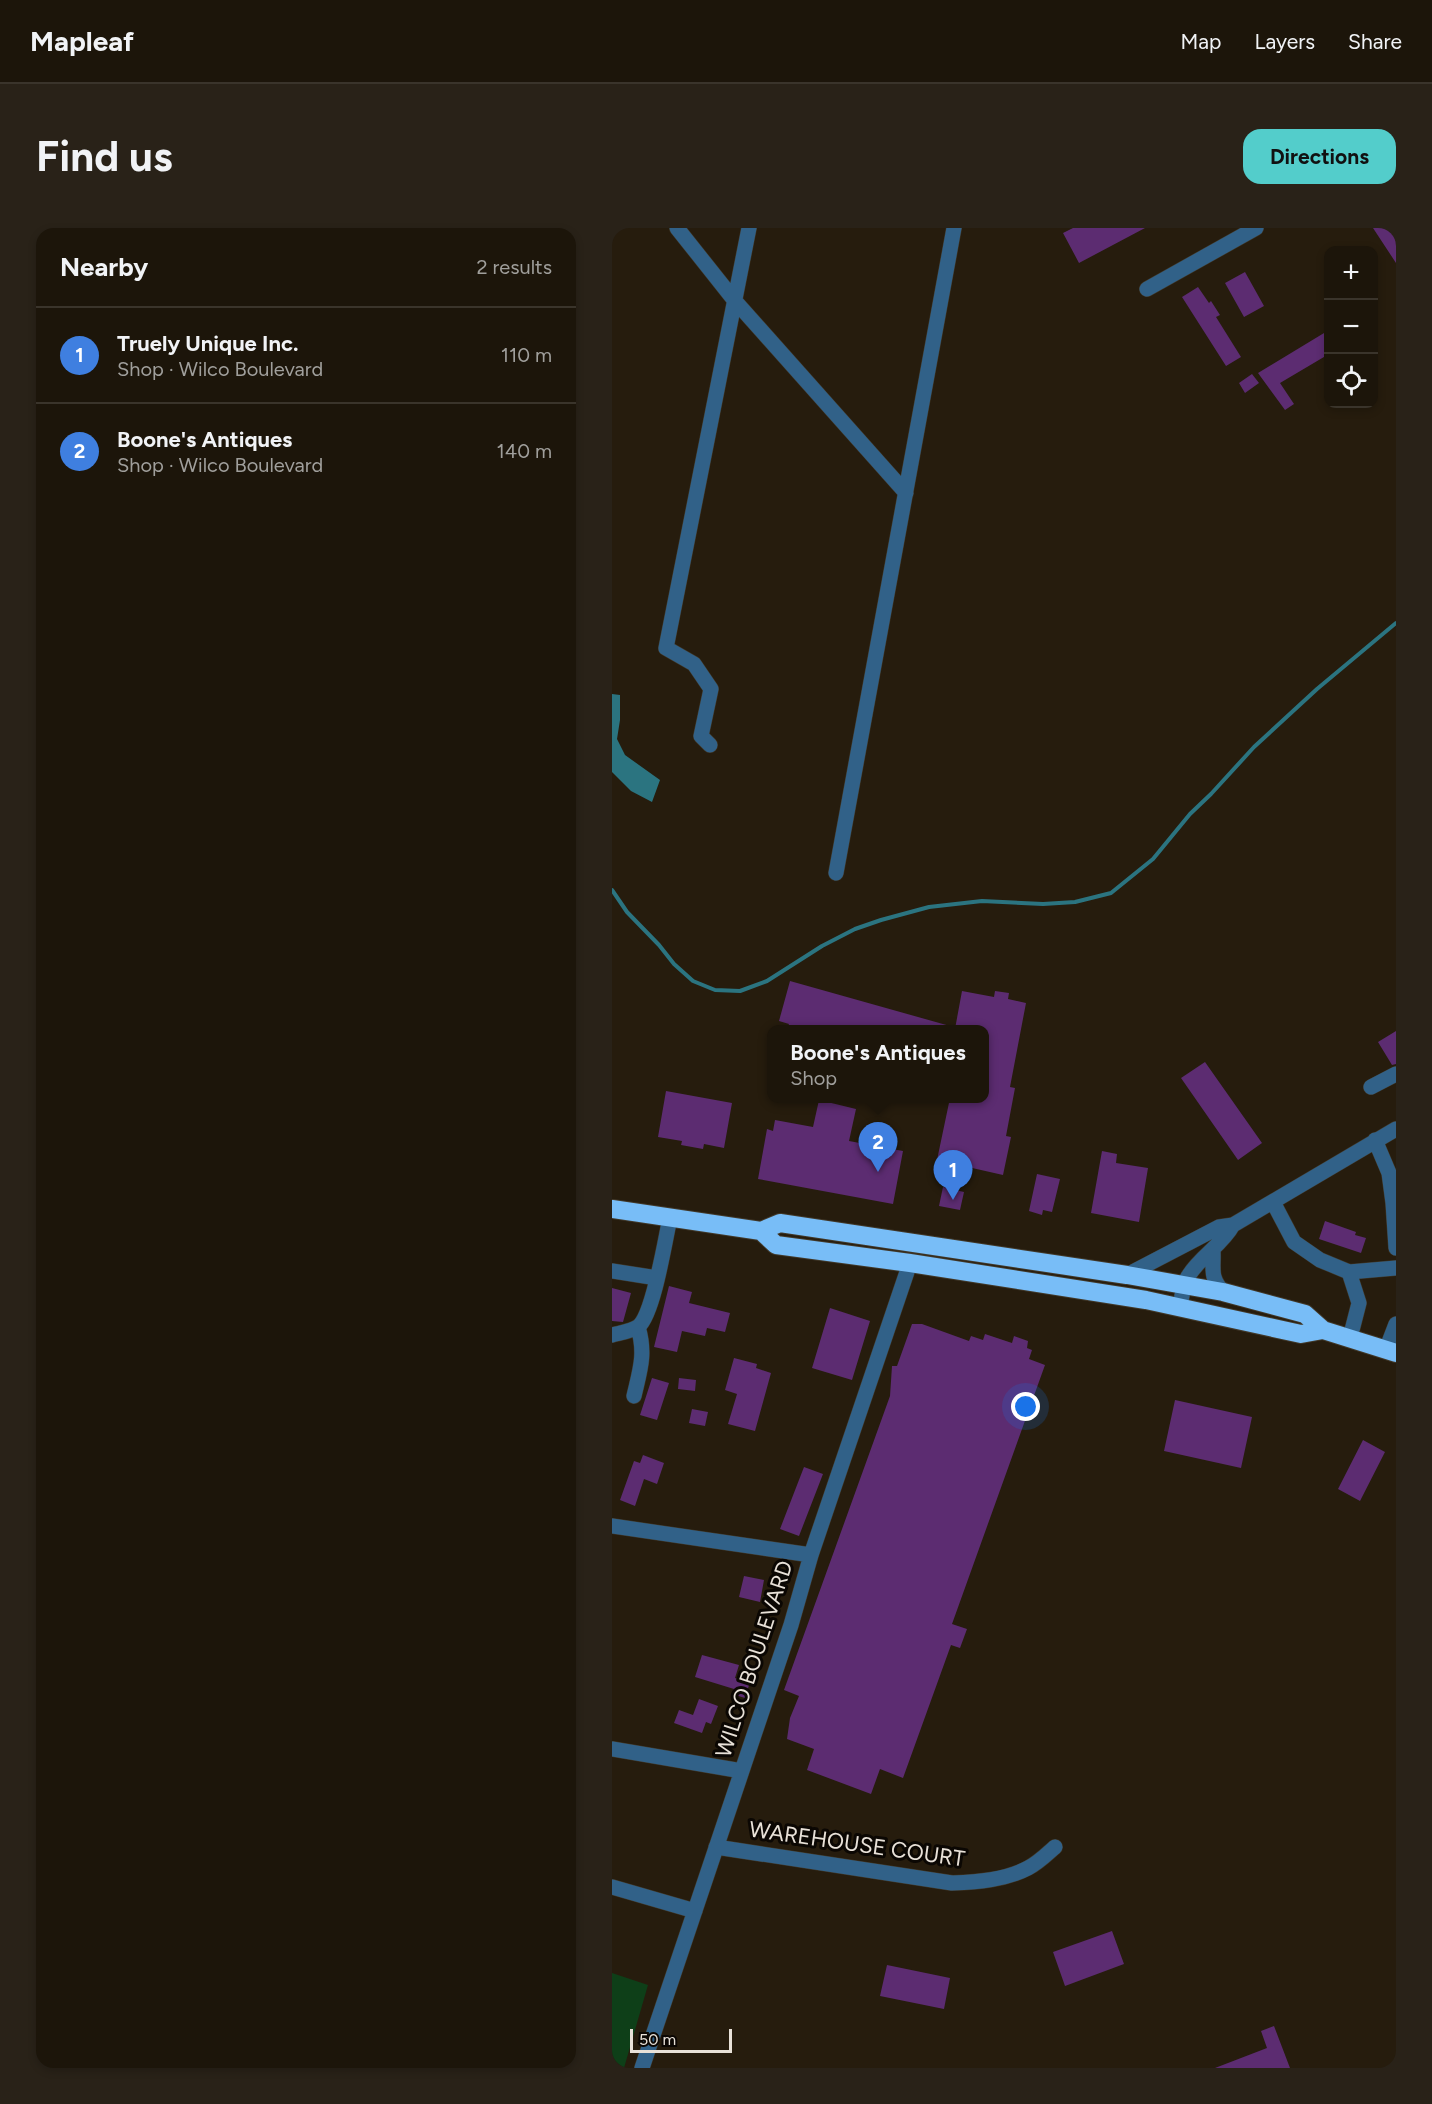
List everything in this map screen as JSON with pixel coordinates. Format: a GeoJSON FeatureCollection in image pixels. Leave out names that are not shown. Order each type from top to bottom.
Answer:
{"type":"FeatureCollection","features":[{"type":"Feature","properties":{"kind":"highway"},"geometry":{"type":"LineString","coordinates":[[612,1209],[761,1231],[780,1223],[1127,1275],[1223,1292],[1305,1314],[1323,1330],[1391,1352]]}},
{"type":"Feature","properties":{"kind":"highway"},"geometry":{"type":"LineString","coordinates":[[761,1231],[776,1245],[910,1263],[1180,1307],[1301,1334],[1323,1330]]}},
{"type":"Feature","properties":{"kind":"street"},"geometry":{"type":"LineString","coordinates":[[677,228],[735,301],[906,493]]}},
{"type":"Feature","properties":{"kind":"street"},"geometry":{"type":"LineString","coordinates":[[710,745],[700,736],[711,689],[694,664],[666,648],[749,228]]}},
{"type":"Feature","properties":{"kind":"street"},"geometry":{"type":"LineString","coordinates":[[836,873],[954,228]]}},
{"type":"Feature","properties":{"kind":"street"},"geometry":{"type":"LineString","coordinates":[[1147,289],[1256,228]]}},
{"type":"Feature","properties":{"kind":"street"},"geometry":{"type":"LineString","coordinates":[[1371,1088],[1396,1074]]}},
{"type":"Feature","properties":{"kind":"street"},"geometry":{"type":"LineString","coordinates":[[1127,1275],[1219,1227],[1233,1225],[1396,1129]]}},
{"type":"Feature","properties":{"kind":"street"},"geometry":{"type":"LineString","coordinates":[[1375,1140],[1389,1173],[1396,1248]]}},
{"type":"Feature","properties":{"kind":"street"},"geometry":{"type":"LineString","coordinates":[[1273,1202],[1294,1242],[1320,1260],[1349,1272],[1396,1268]]}},
{"type":"Feature","properties":{"kind":"street"},"geometry":{"type":"LineString","coordinates":[[612,1335],[638,1327],[646,1317],[670,1218]]}},
{"type":"Feature","properties":{"kind":"street"},"geometry":{"type":"LineString","coordinates":[[1180,1307],[1189,1274],[1226,1238],[1233,1225]]}},
{"type":"Feature","properties":{"kind":"street"},"geometry":{"type":"LineString","coordinates":[[1212,1250],[1212,1273],[1216,1285],[1223,1292]]}},
{"type":"Feature","properties":{"kind":"street","name":"WILCO BOULEVARD"},"geometry":{"type":"LineString","coordinates":[[642,2068],[910,1263]]}},
{"type":"Feature","properties":{"kind":"street"},"geometry":{"type":"LineString","coordinates":[[612,1271],[657,1278]]}},
{"type":"Feature","properties":{"kind":"street"},"geometry":{"type":"LineString","coordinates":[[1349,1272],[1359,1303],[1350,1338]]}},
{"type":"Feature","properties":{"kind":"street"},"geometry":{"type":"LineString","coordinates":[[1391,1352],[1396,1324]]}},
{"type":"Feature","properties":{"kind":"street"},"geometry":{"type":"LineString","coordinates":[[634,1396],[643,1357],[638,1327]]}},
{"type":"Feature","properties":{"kind":"street"},"geometry":{"type":"LineString","coordinates":[[612,1526],[811,1555]]}},
{"type":"Feature","properties":{"kind":"street"},"geometry":{"type":"LineString","coordinates":[[612,1749],[742,1771]]}},
{"type":"Feature","properties":{"kind":"street","name":"WAREHOUSE COURT"},"geometry":{"type":"LineString","coordinates":[[716,1847],[952,1883],[977,1882],[1025,1869],[1055,1847]]}},
{"type":"Feature","properties":{"kind":"street"},"geometry":{"type":"LineString","coordinates":[[612,1887],[695,1911]]}},
{"type":"Feature","properties":{"kind":"green space"},"geometry":{"type":"Polygon","coordinates":[[[612,1973],[648,1985],[624,2068],[612,2068],[612,1973]]]}},
{"type":"Feature","properties":{"kind":"water"},"geometry":{"type":"Polygon","coordinates":[[[612,694],[620,695],[617,739],[625,755],[660,780],[652,802],[631,791],[612,772],[612,694]]]}},
{"type":"Feature","properties":{"kind":"building"},"geometry":{"type":"Polygon","coordinates":[[[1073,228],[1145,228],[1079,263],[1063,233],[1073,228]]]}},
{"type":"Feature","properties":{"kind":"building"},"geometry":{"type":"Polygon","coordinates":[[[1373,228],[1396,228],[1396,263],[1373,228]]]}},
{"type":"Feature","properties":{"kind":"building"},"geometry":{"type":"Polygon","coordinates":[[[1245,272],[1264,306],[1244,317],[1225,283],[1245,272]]]}},
{"type":"Feature","properties":{"kind":"building"},"geometry":{"type":"Polygon","coordinates":[[[1198,287],[1220,315],[1216,317],[1241,357],[1226,366],[1182,297],[1198,287]]]}},
{"type":"Feature","properties":{"kind":"building"},"geometry":{"type":"Polygon","coordinates":[[[1324,333],[1324,357],[1280,383],[1294,404],[1285,410],[1258,373],[1324,333]]]}},
{"type":"Feature","properties":{"kind":"building"},"geometry":{"type":"Polygon","coordinates":[[[1252,374],[1259,383],[1245,393],[1239,383],[1252,374]]]}},
{"type":"Feature","properties":{"kind":"building"},"geometry":{"type":"Polygon","coordinates":[[[790,981],[946,1025],[789,1025],[779,1021],[790,981]]]}},
{"type":"Feature","properties":{"kind":"building"},"geometry":{"type":"Polygon","coordinates":[[[962,991],[994,997],[995,991],[1009,993],[1008,999],[1026,1003],[1010,1087],[1015,1088],[1006,1136],[1011,1137],[1003,1175],[937,1160],[949,1103],[989,1103],[989,1025],[956,1025],[962,991]]]}},
{"type":"Feature","properties":{"kind":"building"},"geometry":{"type":"Polygon","coordinates":[[[1396,1031],[1396,1064],[1392,1065],[1378,1042],[1396,1031]]]}},
{"type":"Feature","properties":{"kind":"building"},"geometry":{"type":"Polygon","coordinates":[[[1205,1062],[1262,1143],[1238,1160],[1181,1078],[1205,1062]]]}},
{"type":"Feature","properties":{"kind":"building"},"geometry":{"type":"Polygon","coordinates":[[[666,1091],[732,1103],[724,1148],[704,1144],[703,1149],[681,1145],[682,1141],[658,1137],[666,1091]]]}},
{"type":"Feature","properties":{"kind":"building"},"geometry":{"type":"Polygon","coordinates":[[[818,1103],[831,1103],[856,1109],[849,1141],[903,1151],[893,1204],[758,1179],[767,1129],[773,1131],[775,1120],[813,1127],[818,1103]]]}},
{"type":"Feature","properties":{"kind":"building"},"geometry":{"type":"Polygon","coordinates":[[[1102,1151],[1117,1154],[1116,1163],[1148,1168],[1139,1222],[1091,1213],[1102,1151]]]}},
{"type":"Feature","properties":{"kind":"building"},"geometry":{"type":"Polygon","coordinates":[[[1037,1174],[1060,1179],[1052,1212],[1043,1210],[1042,1215],[1029,1211],[1037,1174]]]}},
{"type":"Feature","properties":{"kind":"building"},"geometry":{"type":"Polygon","coordinates":[[[943,1187],[964,1192],[960,1210],[939,1206],[943,1187]]]}},
{"type":"Feature","properties":{"kind":"building"},"geometry":{"type":"Polygon","coordinates":[[[1325,1221],[1366,1238],[1361,1253],[1319,1239],[1325,1221]]]}},
{"type":"Feature","properties":{"kind":"building"},"geometry":{"type":"Polygon","coordinates":[[[669,1286],[692,1292],[689,1303],[730,1313],[725,1332],[707,1328],[705,1336],[682,1331],[677,1352],[654,1347],[669,1286]]]}},
{"type":"Feature","properties":{"kind":"building"},"geometry":{"type":"Polygon","coordinates":[[[612,1288],[631,1293],[623,1322],[612,1321],[612,1288]]]}},
{"type":"Feature","properties":{"kind":"building"},"geometry":{"type":"Polygon","coordinates":[[[830,1308],[870,1321],[852,1380],[812,1368],[830,1308]]]}},
{"type":"Feature","properties":{"kind":"building"},"geometry":{"type":"Polygon","coordinates":[[[912,1324],[922,1324],[969,1341],[971,1336],[983,1340],[985,1334],[1012,1343],[1014,1336],[1028,1341],[1027,1348],[1032,1350],[1029,1359],[1045,1365],[952,1624],[967,1629],[960,1648],[951,1645],[903,1778],[880,1769],[871,1794],[807,1770],[814,1749],[787,1739],[790,1718],[799,1696],[784,1690],[890,1396],[892,1366],[897,1366],[912,1324]]]}},
{"type":"Feature","properties":{"kind":"building"},"geometry":{"type":"Polygon","coordinates":[[[734,1358],[757,1364],[756,1368],[771,1373],[755,1431],[728,1424],[737,1394],[725,1390],[734,1358]]]}},
{"type":"Feature","properties":{"kind":"building"},"geometry":{"type":"Polygon","coordinates":[[[652,1378],[669,1383],[657,1420],[640,1415],[652,1378]]]}},
{"type":"Feature","properties":{"kind":"building"},"geometry":{"type":"Polygon","coordinates":[[[679,1378],[696,1380],[695,1391],[678,1389],[679,1378]]]}},
{"type":"Feature","properties":{"kind":"building"},"geometry":{"type":"Polygon","coordinates":[[[1175,1400],[1252,1417],[1241,1468],[1164,1451],[1175,1400]]]}},
{"type":"Feature","properties":{"kind":"building"},"geometry":{"type":"Polygon","coordinates":[[[692,1409],[708,1412],[705,1426],[689,1423],[692,1409]]]}},
{"type":"Feature","properties":{"kind":"building"},"geometry":{"type":"Polygon","coordinates":[[[1363,1440],[1385,1452],[1360,1501],[1338,1489],[1363,1440]]]}},
{"type":"Feature","properties":{"kind":"building"},"geometry":{"type":"Polygon","coordinates":[[[643,1455],[664,1463],[657,1484],[644,1479],[635,1506],[620,1500],[634,1461],[640,1463],[643,1455]]]}},
{"type":"Feature","properties":{"kind":"building"},"geometry":{"type":"Polygon","coordinates":[[[804,1467],[823,1474],[799,1536],[780,1529],[804,1467]]]}},
{"type":"Feature","properties":{"kind":"building"},"geometry":{"type":"Polygon","coordinates":[[[744,1576],[764,1580],[760,1602],[739,1597],[744,1576]]]}},
{"type":"Feature","properties":{"kind":"building"},"geometry":{"type":"Polygon","coordinates":[[[702,1655],[739,1665],[735,1678],[750,1682],[745,1698],[732,1694],[734,1689],[695,1677],[702,1655]]]}},
{"type":"Feature","properties":{"kind":"building"},"geometry":{"type":"Polygon","coordinates":[[[699,1699],[718,1706],[711,1724],[706,1722],[702,1733],[674,1723],[679,1710],[693,1715],[699,1699]]]}},
{"type":"Feature","properties":{"kind":"building"},"geometry":{"type":"Polygon","coordinates":[[[1112,1931],[1124,1964],[1065,1986],[1053,1952],[1112,1931]]]}},
{"type":"Feature","properties":{"kind":"building"},"geometry":{"type":"Polygon","coordinates":[[[887,1965],[950,1978],[944,2009],[880,1996],[887,1965]]]}},
{"type":"Feature","properties":{"kind":"building"},"geometry":{"type":"Polygon","coordinates":[[[1274,2026],[1290,2068],[1215,2068],[1267,2048],[1261,2031],[1274,2026]]]}},
{"type":"Feature","properties":{"kind":"waterway"},"geometry":{"type":"LineString","coordinates":[[612,890],[627,912],[674,964],[693,981],[715,990],[740,991],[767,981],[822,946],[855,929],[929,907],[982,901],[1043,904],[1075,902],[1111,893],[1153,859],[1190,814],[1254,747],[1317,689],[1396,623]]}},
{"type":"Feature","properties":{"kind":"place","name":"Boone's Antiques"},"geometry":{"type":"Point","coordinates":[878,1172]}},
{"type":"Feature","properties":{"kind":"place","name":"Truely Unique Inc."},"geometry":{"type":"Point","coordinates":[953,1200]}}]}
